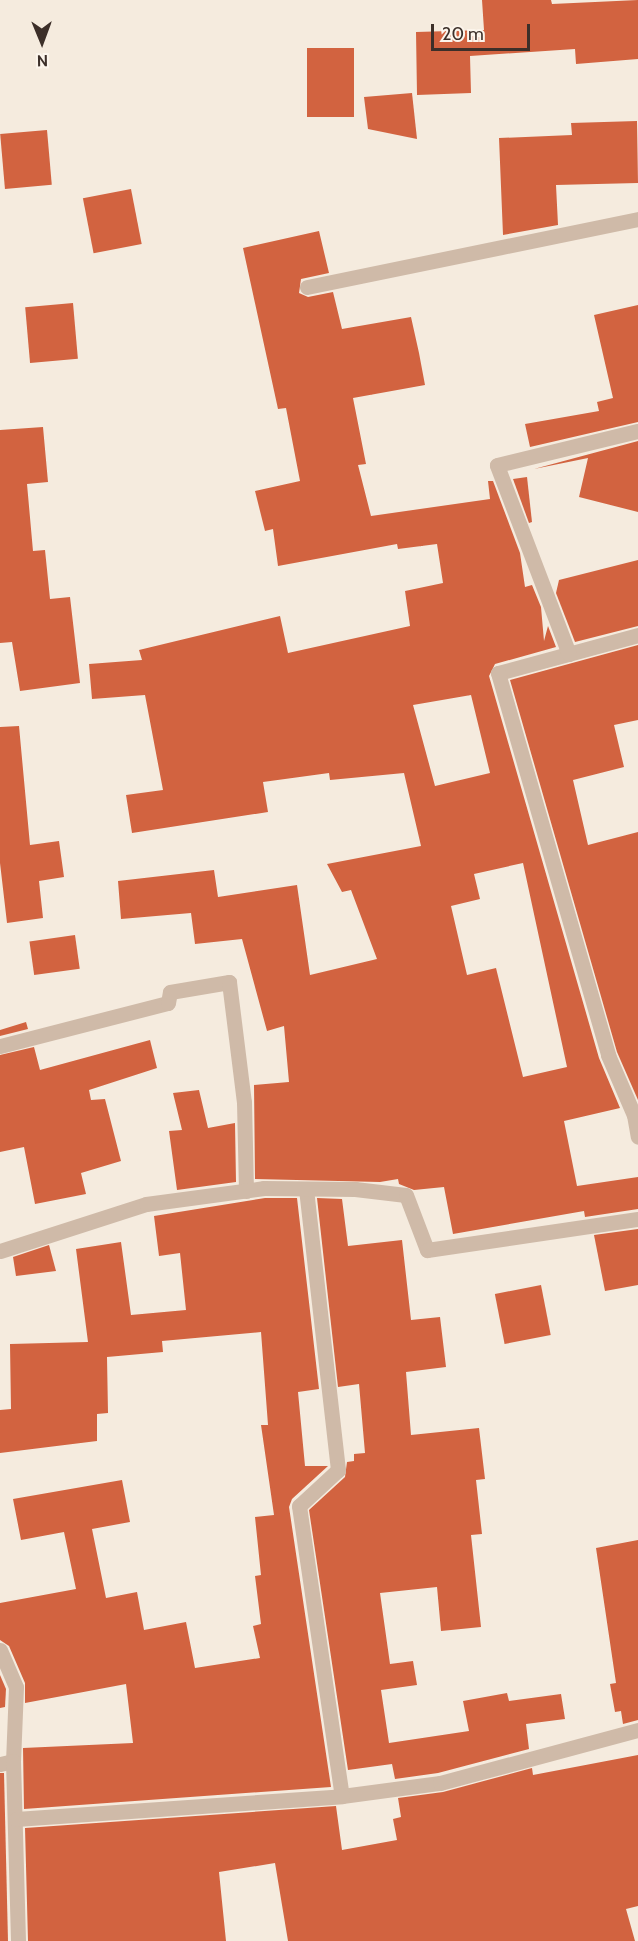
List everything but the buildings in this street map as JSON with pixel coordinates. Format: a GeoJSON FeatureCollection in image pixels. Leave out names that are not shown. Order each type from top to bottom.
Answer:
{"type":"FeatureCollection","features":[{"type":"Feature","properties":{"kind":"street"},"geometry":{"type":"LineString","coordinates":[[306,287],[638,219]]}},
{"type":"Feature","properties":{"kind":"street"},"geometry":{"type":"LineString","coordinates":[[569,654],[497,465],[638,431]]}},
{"type":"Feature","properties":{"kind":"street"},"geometry":{"type":"LineString","coordinates":[[638,635],[498,673],[608,1055],[634,1115],[638,1137]]}},
{"type":"Feature","properties":{"kind":"street"},"geometry":{"type":"LineString","coordinates":[[0,1046],[168,1003],[170,992],[229,982],[244,1102],[246,1191]]}},
{"type":"Feature","properties":{"kind":"street"},"geometry":{"type":"LineString","coordinates":[[306,1189],[338,1470],[299,1506],[342,1796]]}},
{"type":"Feature","properties":{"kind":"street"},"geometry":{"type":"LineString","coordinates":[[0,1251],[146,1204],[246,1191],[306,1189],[406,1195],[426,1250],[638,1219]]}},
{"type":"Feature","properties":{"kind":"street"},"geometry":{"type":"LineString","coordinates":[[0,1650],[16,1688],[7,1762],[16,1819],[18,1941]]}},
{"type":"Feature","properties":{"kind":"street"},"geometry":{"type":"LineString","coordinates":[[16,1819],[342,1796],[440,1783],[638,1730]]}}]}
